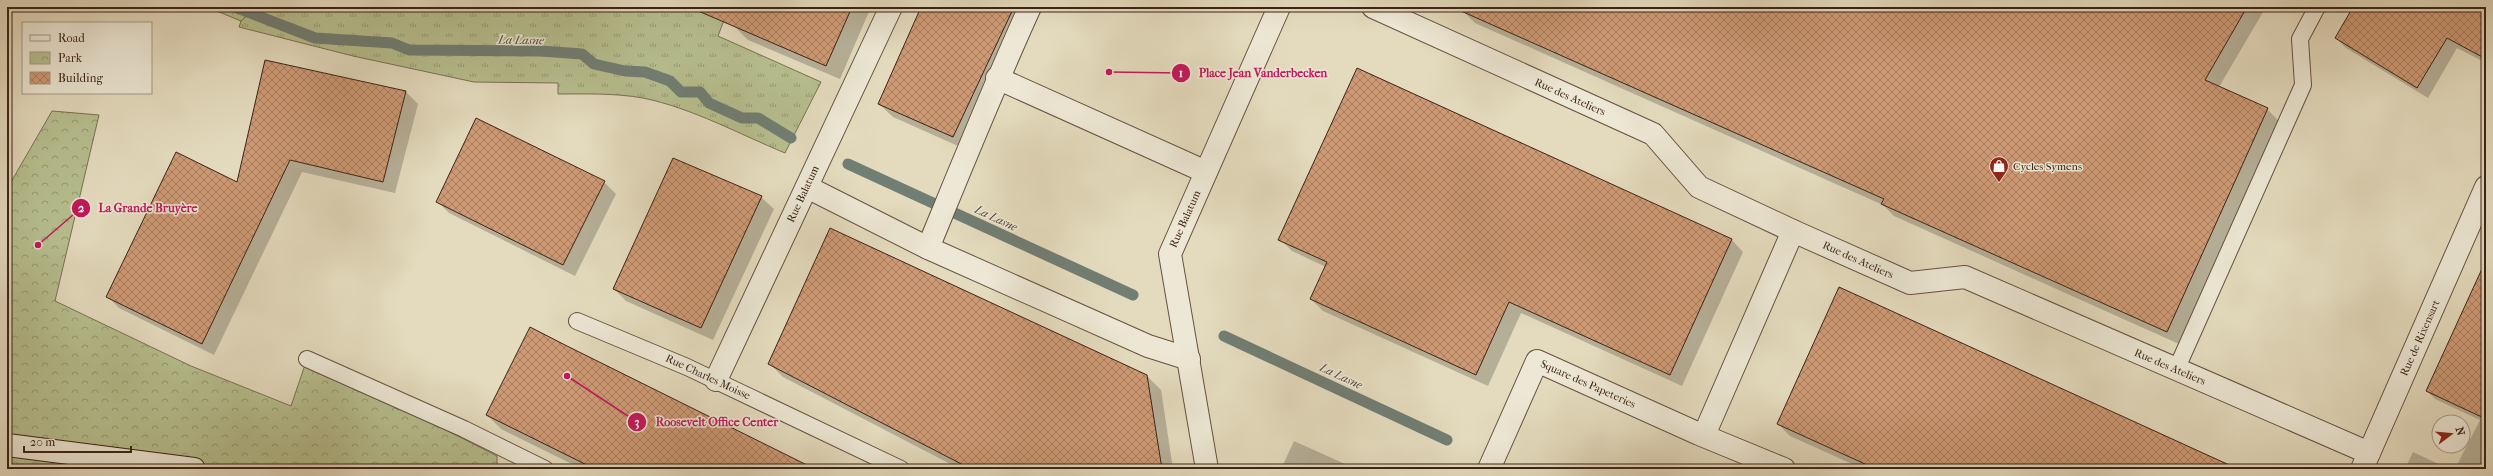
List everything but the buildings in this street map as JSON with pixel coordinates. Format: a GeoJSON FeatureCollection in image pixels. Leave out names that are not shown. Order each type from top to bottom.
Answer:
{"type":"FeatureCollection","features":[{"type":"Feature","properties":{"kind":"street","name":"Rue Balatum"},"geometry":{"type":"LineString","coordinates":[[716,380],[891,7]]}},
{"type":"Feature","properties":{"kind":"street"},"geometry":{"type":"LineString","coordinates":[[928,248],[970,151],[997,78],[1030,7]]}},
{"type":"Feature","properties":{"kind":"street","name":"Rue Balatum"},"geometry":{"type":"LineString","coordinates":[[1207,469],[1170,254],[1279,7]]}},
{"type":"Feature","properties":{"kind":"street","name":"Rue des Ateliers"},"geometry":{"type":"LineString","coordinates":[[1373,7],[1653,134],[1699,187],[1793,231],[1910,283],[1965,277],[2176,370],[2365,461]]}},
{"type":"Feature","properties":{"kind":"street"},"geometry":{"type":"LineString","coordinates":[[997,78],[1206,172]]}},
{"type":"Feature","properties":{"kind":"street"},"geometry":{"type":"LineString","coordinates":[[807,187],[928,248],[1148,346],[1189,359]]}},
{"type":"Feature","properties":{"kind":"street","name":"Rue de Rixensart"},"geometry":{"type":"LineString","coordinates":[[2365,461],[2482,209],[2486,187]]}},
{"type":"Feature","properties":{"kind":"street"},"geometry":{"type":"LineString","coordinates":[[1704,435],[1793,231]]}},
{"type":"Feature","properties":{"kind":"street","name":"Square des Papeteries"},"geometry":{"type":"LineString","coordinates":[[1489,469],[1537,361],[1784,469]]}},
{"type":"Feature","properties":{"kind":"street"},"geometry":{"type":"LineString","coordinates":[[7,446],[194,469]]}},
{"type":"Feature","properties":{"kind":"lane"},"geometry":{"type":"LineString","coordinates":[[2176,370],[2303,85],[2300,39],[2318,7]]}},
{"type":"Feature","properties":{"kind":"lane","name":"Rue Charles Moisse"},"geometry":{"type":"LineString","coordinates":[[577,321],[716,380],[901,469]]}},
{"type":"Feature","properties":{"kind":"lane"},"geometry":{"type":"LineString","coordinates":[[307,359],[464,428],[545,469]]}},
{"type":"Feature","properties":{"kind":"green space"},"geometry":{"type":"Polygon","coordinates":[[[207,7],[256,7],[241,21],[207,7]]]}},
{"type":"Feature","properties":{"kind":"green space"},"geometry":{"type":"Polygon","coordinates":[[[256,7],[729,7],[718,36],[821,82],[785,153],[715,122],[661,102],[632,96],[558,94],[558,83],[474,82],[353,56],[239,27],[241,21],[256,7]]]}},
{"type":"Feature","properties":{"kind":"green space"},"geometry":{"type":"Polygon","coordinates":[[[52,111],[99,115],[55,301],[191,366],[291,406],[307,359],[497,456],[497,469],[7,469],[7,189],[52,111]]]}},
{"type":"Feature","properties":{"kind":"waterway","name":"La Lasne"},"geometry":{"type":"LineString","coordinates":[[235,7],[315,38],[392,43],[409,50],[541,51],[582,54],[594,64],[625,71],[645,72],[670,81],[681,92],[700,92],[709,103],[742,118],[758,118],[791,138]]}},
{"type":"Feature","properties":{"kind":"waterway","name":"La Lasne"},"geometry":{"type":"LineString","coordinates":[[848,164],[1133,295]]}},
{"type":"Feature","properties":{"kind":"waterway","name":"La Lasne"},"geometry":{"type":"LineString","coordinates":[[1224,336],[1447,440]]}},
{"type":"Feature","properties":{"kind":"place","name":"Place Jean Vanderbecken"},"geometry":{"type":"Point","coordinates":[1109,72]}},
{"type":"Feature","properties":{"kind":"place","name":"Cycles Symens"},"geometry":{"type":"Point","coordinates":[1999,183]}},
{"type":"Feature","properties":{"kind":"place","name":"La Grande Bruyère"},"geometry":{"type":"Point","coordinates":[38,245]}},
{"type":"Feature","properties":{"kind":"place","name":"Roosevelt Office Center"},"geometry":{"type":"Point","coordinates":[567,376]}}]}
